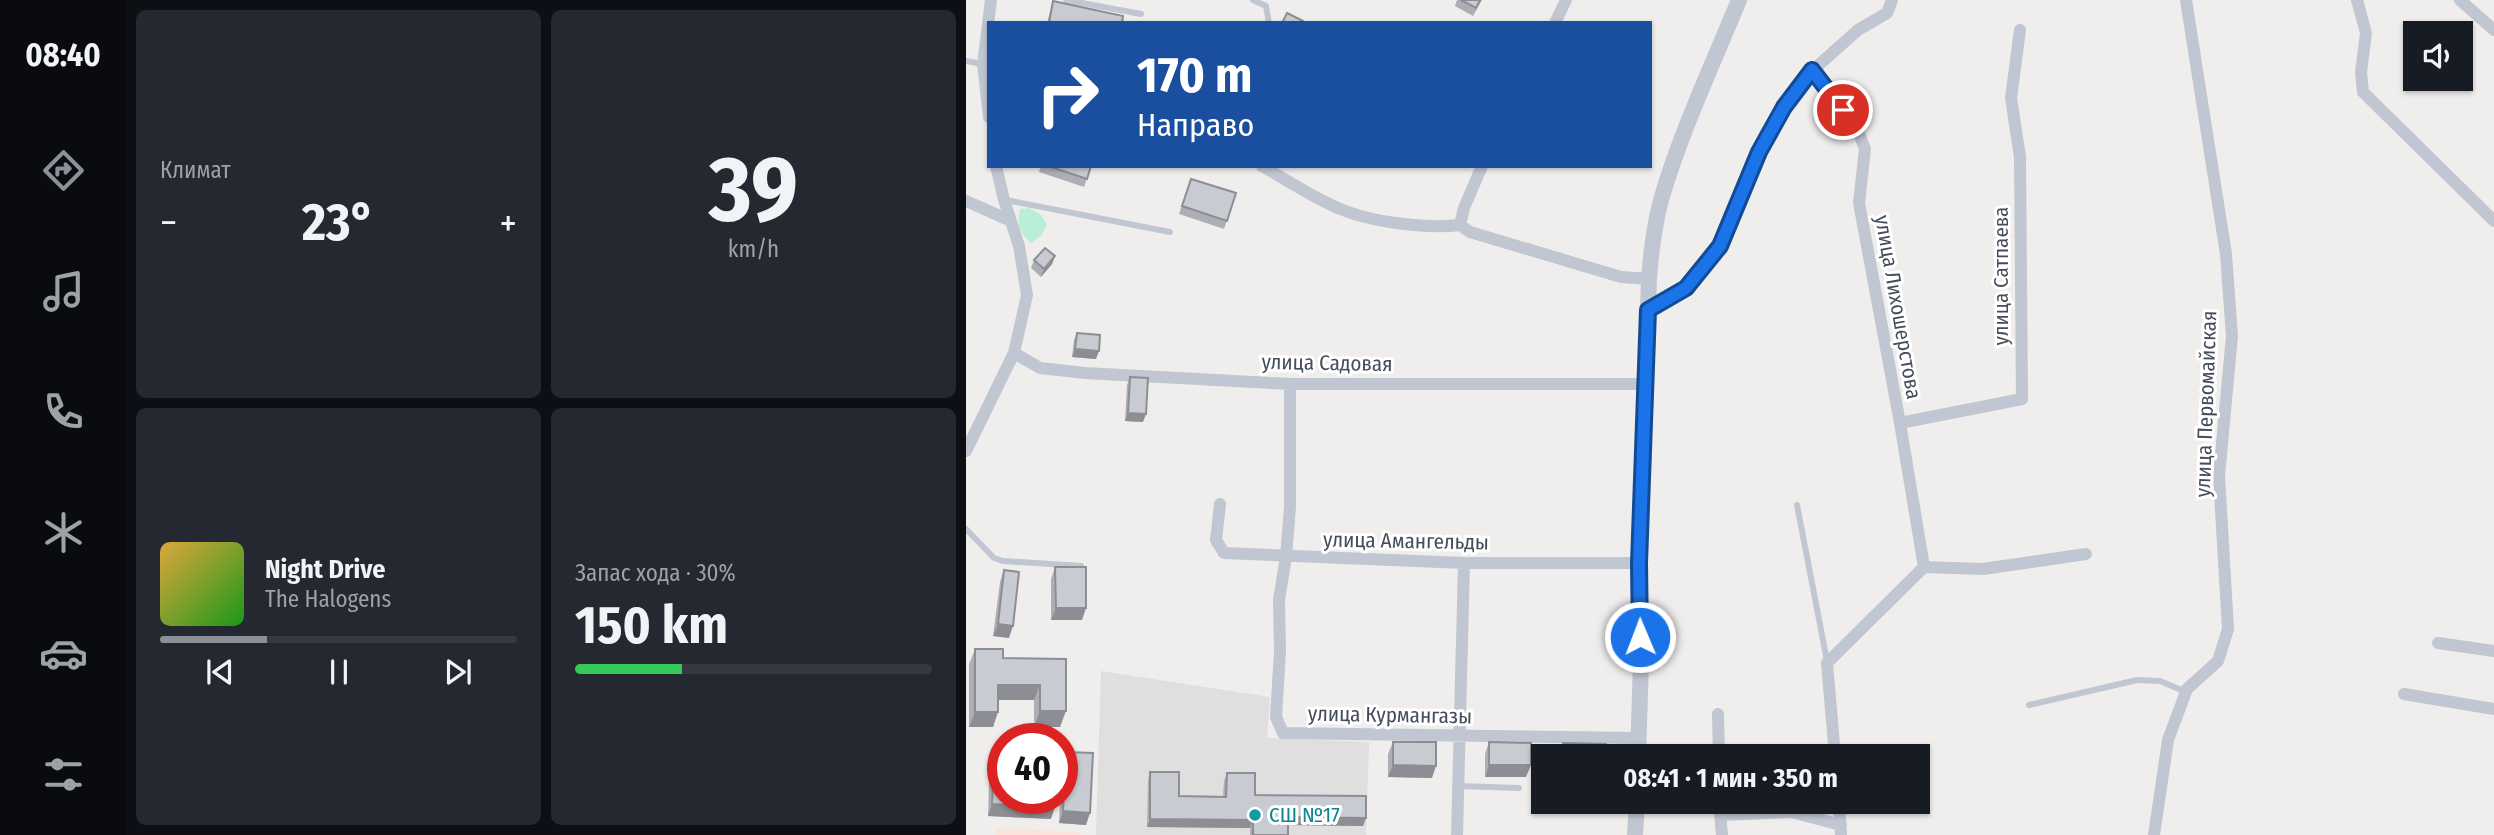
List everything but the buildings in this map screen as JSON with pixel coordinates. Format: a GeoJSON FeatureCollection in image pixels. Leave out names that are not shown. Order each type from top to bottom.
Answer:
{"type":"FeatureCollection","features":[{"type":"Feature","properties":{"kind":"street"},"geometry":{"type":"LineString","coordinates":[[988,21],[991,0]]}},
{"type":"Feature","properties":{"kind":"street"},"geometry":{"type":"LineString","coordinates":[[1556,21],[1566,0]]}},
{"type":"Feature","properties":{"kind":"street"},"geometry":{"type":"LineString","coordinates":[[1638,744],[1644,384],[1653,237],[1661,201],[1684,130],[1739,0]]}},
{"type":"Feature","properties":{"kind":"street"},"geometry":{"type":"LineString","coordinates":[[1648,310],[1686,288],[1720,246],[1765,141],[1784,107],[1812,70],[1858,30],[1887,13],[1892,0]]}},
{"type":"Feature","properties":{"kind":"street","name":"улица Первомайская"},"geometry":{"type":"LineString","coordinates":[[2154,835],[2168,740],[2186,692],[2218,661],[2228,629],[2219,477],[2232,336],[2226,254],[2186,0]]}},
{"type":"Feature","properties":{"kind":"street"},"geometry":{"type":"LineString","coordinates":[[2357,0],[2366,33],[2361,72],[2363,92],[2494,221]]}},
{"type":"Feature","properties":{"kind":"street"},"geometry":{"type":"LineString","coordinates":[[2460,0],[2494,30]]}},
{"type":"Feature","properties":{"kind":"street","name":"улица Сатпаева"},"geometry":{"type":"LineString","coordinates":[[1900,423],[2022,399],[2020,157],[2011,98],[2020,30]]}},
{"type":"Feature","properties":{"kind":"street"},"geometry":{"type":"LineString","coordinates":[[987,32],[983,64],[987,99]]}},
{"type":"Feature","properties":{"kind":"street","name":"улица Лихошерстова"},"geometry":{"type":"LineString","coordinates":[[1812,70],[1858,131],[1865,149],[1859,203],[1924,567]]}},
{"type":"Feature","properties":{"kind":"street"},"geometry":{"type":"LineString","coordinates":[[966,451],[1014,353],[1027,295],[1020,246],[996,168]]}},
{"type":"Feature","properties":{"kind":"street"},"geometry":{"type":"LineString","coordinates":[[1266,168],[1343,211],[1393,222],[1445,227],[1460,225],[1470,232],[1621,277],[1649,279]]}},
{"type":"Feature","properties":{"kind":"street"},"geometry":{"type":"LineString","coordinates":[[1460,225],[1464,208],[1481,168]]}},
{"type":"Feature","properties":{"kind":"street"},"geometry":{"type":"LineString","coordinates":[[966,201],[1011,221]]}},
{"type":"Feature","properties":{"kind":"street","name":"улица Садовая"},"geometry":{"type":"LineString","coordinates":[[1014,353],[1040,368],[1084,373],[1290,384],[1644,384]]}},
{"type":"Feature","properties":{"kind":"street","name":"улица Курмангазы"},"geometry":{"type":"LineString","coordinates":[[1290,384],[1290,507],[1279,600],[1280,651],[1276,717],[1283,733],[1638,738]]}},
{"type":"Feature","properties":{"kind":"street","name":"улица Амангельды"},"geometry":{"type":"LineString","coordinates":[[1220,504],[1216,540],[1224,553],[1464,563],[1639,563]]}},
{"type":"Feature","properties":{"kind":"street"},"geometry":{"type":"LineString","coordinates":[[1834,744],[1827,663],[1924,567],[1983,569],[2086,554]]}},
{"type":"Feature","properties":{"kind":"street"},"geometry":{"type":"LineString","coordinates":[[1457,835],[1464,563]]}},
{"type":"Feature","properties":{"kind":"street"},"geometry":{"type":"LineString","coordinates":[[2438,643],[2494,651]]}},
{"type":"Feature","properties":{"kind":"street"},"geometry":{"type":"LineString","coordinates":[[2404,694],[2494,709]]}},
{"type":"Feature","properties":{"kind":"street"},"geometry":{"type":"LineString","coordinates":[[1718,714],[1718,744]]}},
{"type":"Feature","properties":{"kind":"street"},"geometry":{"type":"LineString","coordinates":[[1722,835],[1720,815],[1791,812],[1841,830]]}},
{"type":"Feature","properties":{"kind":"street"},"geometry":{"type":"LineString","coordinates":[[1635,835],[1636,814]]}},
{"type":"Feature","properties":{"kind":"lane"},"geometry":{"type":"LineString","coordinates":[[1071,0],[1141,14]]}},
{"type":"Feature","properties":{"kind":"lane"},"geometry":{"type":"LineString","coordinates":[[1253,0],[1266,6],[1269,21]]}},
{"type":"Feature","properties":{"kind":"lane"},"geometry":{"type":"LineString","coordinates":[[966,61],[983,64]]}},
{"type":"Feature","properties":{"kind":"lane"},"geometry":{"type":"LineString","coordinates":[[1004,200],[1170,232]]}},
{"type":"Feature","properties":{"kind":"lane"},"geometry":{"type":"LineString","coordinates":[[1797,505],[1827,663]]}},
{"type":"Feature","properties":{"kind":"lane"},"geometry":{"type":"LineString","coordinates":[[966,529],[994,558],[1003,561],[1081,566]]}},
{"type":"Feature","properties":{"kind":"lane"},"geometry":{"type":"LineString","coordinates":[[2029,705],[2137,680],[2160,681],[2186,692]]}},
{"type":"Feature","properties":{"kind":"lane"},"geometry":{"type":"LineString","coordinates":[[1458,786],[1518,788]]}},
{"type":"Feature","properties":{"kind":"shaded area"},"geometry":{"type":"Polygon","coordinates":[[[1101,671],[1270,697],[1267,738],[1369,742],[1366,835],[1096,835],[1101,671]]]}},
{"type":"Feature","properties":{"kind":"shaded area"},"geometry":{"type":"Polygon","coordinates":[[[997,828],[1080,832],[1080,835],[996,835],[997,828]]]}},
{"type":"Feature","properties":{"kind":"green space"},"geometry":{"type":"Polygon","coordinates":[[[1029,208],[1041,215],[1047,225],[1041,236],[1031,243],[1022,232],[1018,220],[1020,209],[1029,208]]]}},
{"type":"Feature","properties":{"kind":"place","name":"СШ №17"},"geometry":{"type":"Point","coordinates":[1255,815]}},
{"type":"Feature","properties":{"kind":"route"},"geometry":{"type":"LineString","coordinates":[[1640,637],[1639,563],[1648,310],[1686,288],[1720,246],[1759,152],[1784,107],[1812,70],[1843,110]]}}]}
